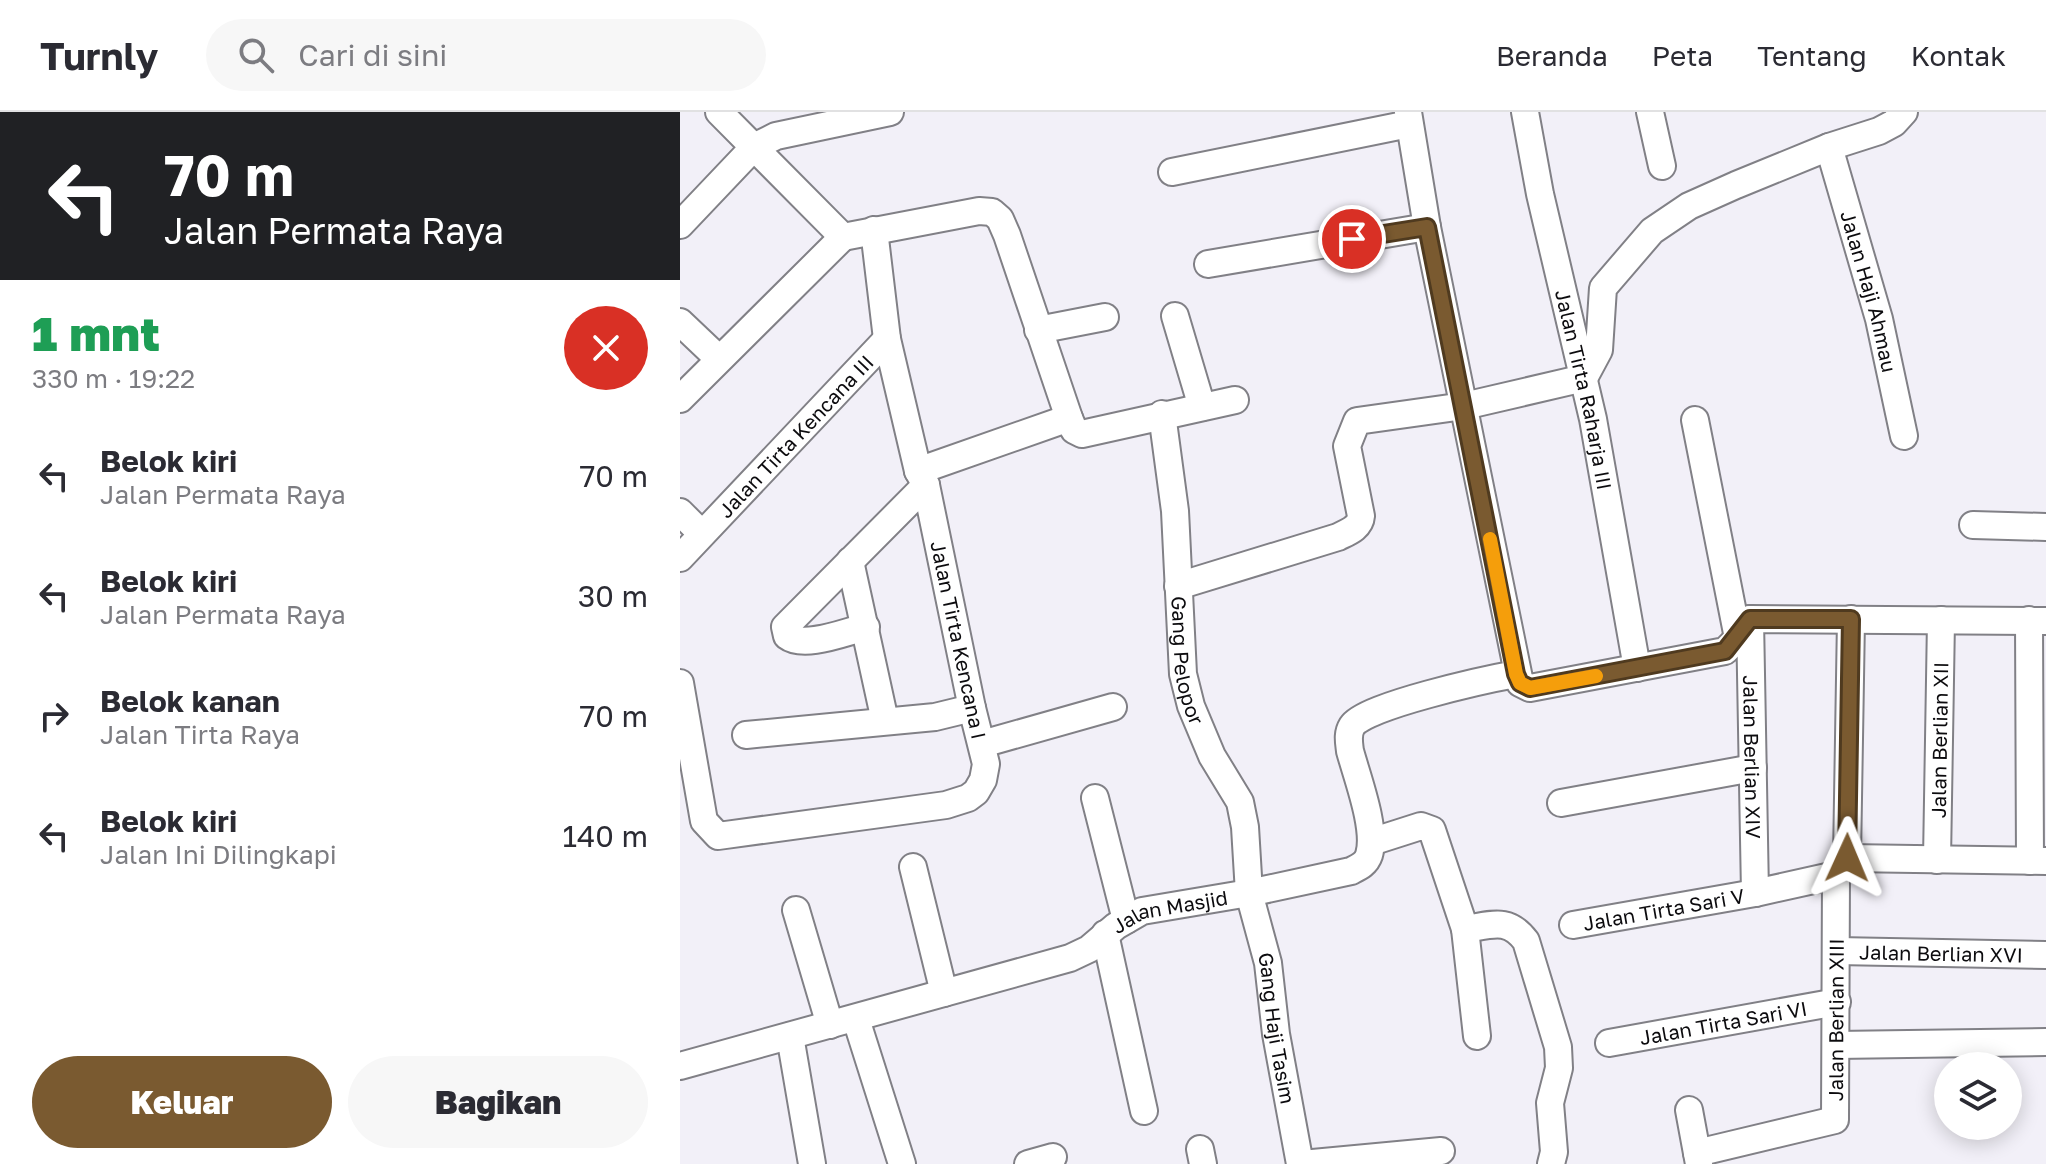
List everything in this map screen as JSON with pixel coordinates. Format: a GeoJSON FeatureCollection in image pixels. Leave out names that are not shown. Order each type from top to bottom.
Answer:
{"type":"FeatureCollection","features":[{"type":"Feature","properties":{"kind":"street"},"geometry":{"type":"LineString","coordinates":[[719,112],[843,237]]}},
{"type":"Feature","properties":{"kind":"street"},"geometry":{"type":"LineString","coordinates":[[680,225],[754,147],[776,136],[890,112]]}},
{"type":"Feature","properties":{"kind":"street","name":"Jalan Tirta Raharja III"},"geometry":{"type":"LineString","coordinates":[[1525,112],[1540,194],[1584,378],[1637,668]]}},
{"type":"Feature","properties":{"kind":"street"},"geometry":{"type":"LineString","coordinates":[[1650,112],[1662,166]]}},
{"type":"Feature","properties":{"kind":"street"},"geometry":{"type":"LineString","coordinates":[[1178,586],[1352,530],[1361,521],[1361,516],[1347,446],[1357,421],[1464,406],[1584,378],[1599,350],[1603,288],[1652,231],[1689,206],[1829,147],[1879,131],[1894,123],[1904,112]]}},
{"type":"Feature","properties":{"kind":"street"},"geometry":{"type":"LineString","coordinates":[[1172,172],[1408,118],[1427,227],[1520,683],[1530,688],[1725,651],[1744,628],[1851,619],[2038,620],[2038,861]]}},
{"type":"Feature","properties":{"kind":"street","name":"Jalan Haji Ahmau"},"geometry":{"type":"LineString","coordinates":[[1829,147],[1879,319],[1904,436]]}},
{"type":"Feature","properties":{"kind":"street"},"geometry":{"type":"LineString","coordinates":[[680,399],[843,237],[979,211],[992,212],[1000,219],[1074,430],[1082,434],[1235,400]]}},
{"type":"Feature","properties":{"kind":"street"},"geometry":{"type":"LineString","coordinates":[[1208,264],[1427,227]]}},
{"type":"Feature","properties":{"kind":"street","name":"Jalan Tirta Kencana I"},"geometry":{"type":"LineString","coordinates":[[680,683],[704,821],[718,836],[957,802],[976,792],[983,780],[986,764],[982,744],[887,339],[874,230]]}},
{"type":"Feature","properties":{"kind":"street"},"geometry":{"type":"LineString","coordinates":[[1175,316],[1202,407]]}},
{"type":"Feature","properties":{"kind":"street"},"geometry":{"type":"LineString","coordinates":[[1038,330],[1105,317]]}},
{"type":"Feature","properties":{"kind":"street"},"geometry":{"type":"LineString","coordinates":[[680,322],[719,359]]}},
{"type":"Feature","properties":{"kind":"street","name":"Jalan Tirta Kencana III"},"geometry":{"type":"LineString","coordinates":[[680,558],[887,339]]}},
{"type":"Feature","properties":{"kind":"street","name":"Gang Pelopor"},"geometry":{"type":"LineString","coordinates":[[1162,414],[1172,472],[1183,674],[1191,706],[1212,756],[1240,802],[1245,827],[1249,893]]}},
{"type":"Feature","properties":{"kind":"street"},"geometry":{"type":"LineString","coordinates":[[866,627],[805,642],[794,641],[787,636],[785,627],[850,561],[922,478],[1069,418]]}},
{"type":"Feature","properties":{"kind":"street","name":"Jalan Berlian XIV"},"geometry":{"type":"LineString","coordinates":[[1695,420],[1744,628],[1753,768],[1755,893]]}},
{"type":"Feature","properties":{"kind":"street"},"geometry":{"type":"LineString","coordinates":[[680,512],[702,534]]}},
{"type":"Feature","properties":{"kind":"street"},"geometry":{"type":"LineString","coordinates":[[1973,525],[2046,527]]}},
{"type":"Feature","properties":{"kind":"street"},"geometry":{"type":"LineString","coordinates":[[850,561],[885,721]]}},
{"type":"Feature","properties":{"kind":"street","name":"Jalan Berlian XIII"},"geometry":{"type":"LineString","coordinates":[[1698,1158],[1835,1120],[1837,951],[1851,619]]}},
{"type":"Feature","properties":{"kind":"street","name":"Jalan Berlian XII"},"geometry":{"type":"LineString","coordinates":[[1937,860],[1941,620]]}},
{"type":"Feature","properties":{"kind":"street"},"geometry":{"type":"LineString","coordinates":[[1477,1036],[1465,929],[1432,830],[1421,826],[1371,842],[1349,735],[1354,723],[1371,713],[1472,683],[1516,674]]}},
{"type":"Feature","properties":{"kind":"street"},"geometry":{"type":"LineString","coordinates":[[982,744],[1113,707]]}},
{"type":"Feature","properties":{"kind":"street"},"geometry":{"type":"LineString","coordinates":[[746,735],[935,717],[972,708]]}},
{"type":"Feature","properties":{"kind":"street"},"geometry":{"type":"LineString","coordinates":[[1561,803],[1753,768]]}},
{"type":"Feature","properties":{"kind":"street"},"geometry":{"type":"LineString","coordinates":[[1095,798],[1144,1111]]}},
{"type":"Feature","properties":{"kind":"street","name":"Jalan Masjid"},"geometry":{"type":"LineString","coordinates":[[680,1066],[1080,954],[1142,911],[1249,893],[1351,871],[1362,866],[1368,857],[1371,842]]}},
{"type":"Feature","properties":{"kind":"street","name":"Jalan Tirta Sari V"},"geometry":{"type":"LineString","coordinates":[[1573,925],[1755,893],[1841,866],[1937,860],[2038,861]]}},
{"type":"Feature","properties":{"kind":"street"},"geometry":{"type":"LineString","coordinates":[[913,867],[944,993]]}},
{"type":"Feature","properties":{"kind":"street","name":"Gang Haji Tasim"},"geometry":{"type":"LineString","coordinates":[[1249,893],[1268,963],[1276,1034],[1301,1164]]}},
{"type":"Feature","properties":{"kind":"street"},"geometry":{"type":"LineString","coordinates":[[796,910],[830,1025]]}},
{"type":"Feature","properties":{"kind":"street"},"geometry":{"type":"LineString","coordinates":[[1465,929],[1504,924],[1516,928],[1526,941],[1558,1047],[1559,1068],[1550,1103],[1554,1152],[1551,1164]]}},
{"type":"Feature","properties":{"kind":"street","name":"Jalan Berlian XVI"},"geometry":{"type":"LineString","coordinates":[[1837,951],[2046,955]]}},
{"type":"Feature","properties":{"kind":"street","name":"Jalan Tirta Sari VI"},"geometry":{"type":"LineString","coordinates":[[1609,1043],[1837,1002]]}},
{"type":"Feature","properties":{"kind":"street"},"geometry":{"type":"LineString","coordinates":[[856,1019],[902,1164]]}},
{"type":"Feature","properties":{"kind":"street"},"geometry":{"type":"LineString","coordinates":[[790,1036],[812,1164]]}},
{"type":"Feature","properties":{"kind":"street"},"geometry":{"type":"LineString","coordinates":[[1836,1045],[2046,1042]]}},
{"type":"Feature","properties":{"kind":"street"},"geometry":{"type":"LineString","coordinates":[[1689,1110],[1698,1158]]}},
{"type":"Feature","properties":{"kind":"street"},"geometry":{"type":"LineString","coordinates":[[1301,1164],[1441,1151]]}},
{"type":"Feature","properties":{"kind":"street"},"geometry":{"type":"LineString","coordinates":[[1028,1164],[1053,1157]]}},
{"type":"Feature","properties":{"kind":"slow traffic"},"geometry":{"type":"LineString","coordinates":[[1490,539],[1520,683],[1530,688],[1596,676]]}},
{"type":"Feature","properties":{"kind":"route"},"geometry":{"type":"LineString","coordinates":[[1352,239],[1427,227],[1520,683],[1530,688],[1725,651],[1750,619],[1851,619],[1847,858]]}}]}
